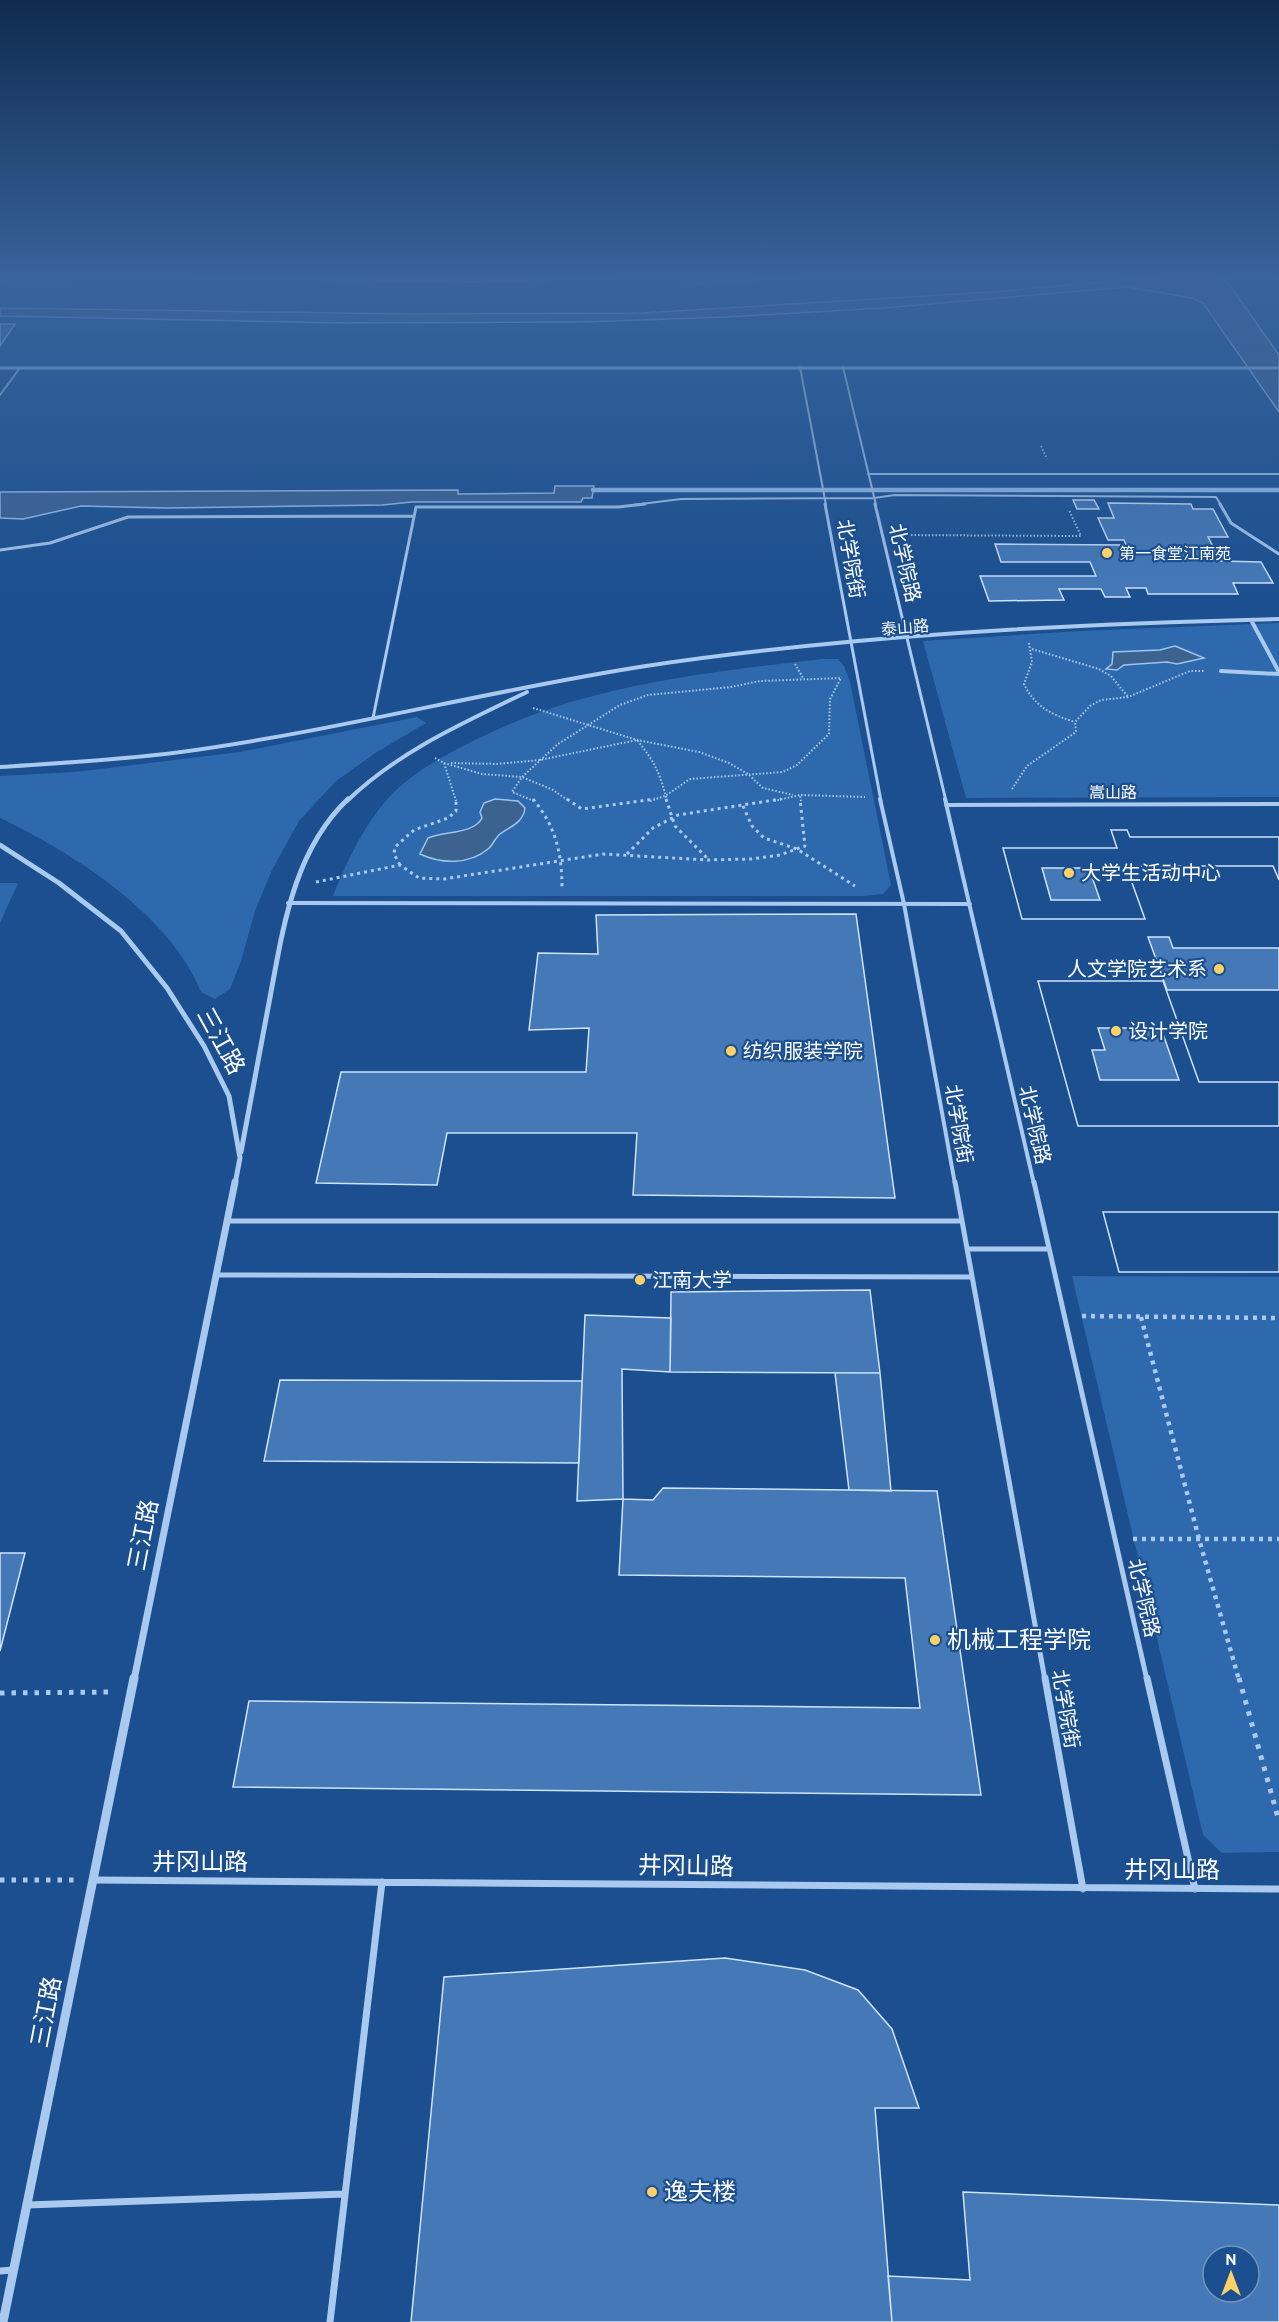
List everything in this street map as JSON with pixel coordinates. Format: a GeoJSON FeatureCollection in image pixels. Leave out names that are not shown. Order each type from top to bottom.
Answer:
{"type":"FeatureCollection","features":[{"type":"Feature","properties":{"kind":"street","name":"泰山路"},"geometry":{"type":"LineString","coordinates":[[536,688],[653,665],[763,650],[1021,630],[1159,622],[1279,619]]}},
{"type":"Feature","properties":{"kind":"street"},"geometry":{"type":"LineString","coordinates":[[1221,671],[1279,673],[1251,620]]}},
{"type":"Feature","properties":{"kind":"street"},"geometry":{"type":"LineString","coordinates":[[0,767],[181,752],[536,688]]}},
{"type":"Feature","properties":{"kind":"street"},"geometry":{"type":"LineString","coordinates":[[240,1158],[288,903],[304,864],[328,824],[358,790],[390,765],[536,688]]}},
{"type":"Feature","properties":{"kind":"street","name":"三江路"},"geometry":{"type":"LineString","coordinates":[[0,844],[59,883],[121,932],[167,988],[204,1046],[229,1096],[240,1158],[3,2322]]}},
{"type":"Feature","properties":{"kind":"lane","name":"北学院街"},"geometry":{"type":"LineString","coordinates":[[803,384],[880,798],[904,904],[1083,1889]]}},
{"type":"Feature","properties":{"kind":"lane","name":"北学院路"},"geometry":{"type":"LineString","coordinates":[[847,384],[970,904],[1195,1889]]}},
{"type":"Feature","properties":{"kind":"lane"},"geometry":{"type":"LineString","coordinates":[[868,474],[1279,474]]}},
{"type":"Feature","properties":{"kind":"lane"},"geometry":{"type":"LineString","coordinates":[[373,718],[416,507],[618,507],[681,499],[825,499],[895,495],[1216,497],[1231,523],[1279,554]]}},
{"type":"Feature","properties":{"kind":"lane"},"geometry":{"type":"LineString","coordinates":[[0,550],[50,543],[128,517],[414,516]]}},
{"type":"Feature","properties":{"kind":"lane","name":"嵩山路"},"geometry":{"type":"LineString","coordinates":[[946,805],[1279,804]]}},
{"type":"Feature","properties":{"kind":"lane"},"geometry":{"type":"LineString","coordinates":[[288,903],[970,904]]}},
{"type":"Feature","properties":{"kind":"lane"},"geometry":{"type":"LineString","coordinates":[[226,1221],[962,1221]]}},
{"type":"Feature","properties":{"kind":"lane"},"geometry":{"type":"LineString","coordinates":[[967,1249],[1047,1249]]}},
{"type":"Feature","properties":{"kind":"lane"},"geometry":{"type":"LineString","coordinates":[[216,1275],[972,1277]]}},
{"type":"Feature","properties":{"kind":"lane","name":"井冈山路"},"geometry":{"type":"LineString","coordinates":[[93,1880],[1279,1889]]}},
{"type":"Feature","properties":{"kind":"lane"},"geometry":{"type":"LineString","coordinates":[[330,2322],[382,1882]]}},
{"type":"Feature","properties":{"kind":"lane"},"geometry":{"type":"LineString","coordinates":[[27,2205],[345,2194]]}},
{"type":"Feature","properties":{"kind":"lane"},"geometry":{"type":"LineString","coordinates":[[0,2271],[13,2271]]}},
{"type":"Feature","properties":{"kind":"path"},"geometry":{"type":"LineString","coordinates":[[1041,446],[1054,475]]}},
{"type":"Feature","properties":{"kind":"path"},"geometry":{"type":"LineString","coordinates":[[883,535],[1081,536],[1063,496]]}},
{"type":"Feature","properties":{"kind":"path"},"geometry":{"type":"LineString","coordinates":[[1021,630],[1032,649],[1032,662],[1024,684],[1027,693],[1039,707],[1075,722]]}},
{"type":"Feature","properties":{"kind":"path"},"geometry":{"type":"LineString","coordinates":[[1032,649],[1074,662],[1093,665],[1105,671],[1120,684],[1128,697]]}},
{"type":"Feature","properties":{"kind":"path"},"geometry":{"type":"LineString","coordinates":[[1001,804],[1028,766],[1076,732],[1075,722],[1090,706],[1101,700],[1128,697],[1190,671],[1221,671]]}},
{"type":"Feature","properties":{"kind":"path"},"geometry":{"type":"LineString","coordinates":[[562,903],[562,860],[547,816],[533,799],[512,792],[522,777],[558,744],[620,705],[648,695],[730,687],[760,681],[858,677]]}},
{"type":"Feature","properties":{"kind":"path"},"geometry":{"type":"LineString","coordinates":[[417,749],[444,763],[482,774],[522,777],[553,790],[582,809],[649,801],[665,796],[690,779],[783,772],[797,765],[829,734],[830,699],[841,678]]}},
{"type":"Feature","properties":{"kind":"path"},"geometry":{"type":"LineString","coordinates":[[509,701],[637,740],[699,752],[729,763],[748,774],[763,788],[780,793],[880,798]]}},
{"type":"Feature","properties":{"kind":"path"},"geometry":{"type":"LineString","coordinates":[[444,763],[497,764],[540,760],[637,740]]}},
{"type":"Feature","properties":{"kind":"path"},"geometry":{"type":"LineString","coordinates":[[637,740],[654,760],[660,772],[675,826],[708,860]]}},
{"type":"Feature","properties":{"kind":"path"},"geometry":{"type":"LineString","coordinates":[[444,763],[457,803],[456,811],[448,818],[414,830],[395,846],[394,854],[400,865],[419,878],[444,879],[603,854],[708,860],[751,859],[780,855],[805,846],[800,795]]}},
{"type":"Feature","properties":{"kind":"path"},"geometry":{"type":"LineString","coordinates":[[627,854],[642,835],[655,824],[671,816],[695,810],[743,806],[800,795]]}},
{"type":"Feature","properties":{"kind":"path"},"geometry":{"type":"LineString","coordinates":[[743,806],[752,826],[764,838],[797,849],[882,904]]}},
{"type":"Feature","properties":{"kind":"path"},"geometry":{"type":"LineString","coordinates":[[295,886],[400,865]]}},
{"type":"Feature","properties":{"kind":"path"},"geometry":{"type":"LineString","coordinates":[[1064,1316],[1279,1317]]}},
{"type":"Feature","properties":{"kind":"path"},"geometry":{"type":"LineString","coordinates":[[1141,1317],[1199,1539],[1279,1821]]}},
{"type":"Feature","properties":{"kind":"path"},"geometry":{"type":"LineString","coordinates":[[1115,1539],[1279,1539]]}},
{"type":"Feature","properties":{"kind":"path"},"geometry":{"type":"LineString","coordinates":[[0,1693],[131,1692]]}},
{"type":"Feature","properties":{"kind":"path"},"geometry":{"type":"LineString","coordinates":[[0,1880],[93,1880]]}},
{"type":"Feature","properties":{"kind":"shaded area"},"geometry":{"type":"Polygon","coordinates":[[[1260,384],[1279,384],[1279,412],[1260,384]]]}},
{"type":"Feature","properties":{"kind":"shaded area"},"geometry":{"type":"Polygon","coordinates":[[[555,486],[594,486],[592,498],[583,498],[581,502],[411,502],[383,505],[166,508],[81,506],[23,519],[0,518],[0,492],[458,490],[458,494],[554,493],[555,486]]]}},
{"type":"Feature","properties":{"kind":"shaded area"},"geometry":{"type":"Polygon","coordinates":[[[1279,623],[1279,797],[966,798],[923,641],[1080,631],[1279,623]]]}},
{"type":"Feature","properties":{"kind":"shaded area"},"geometry":{"type":"Polygon","coordinates":[[[1175,646],[1204,658],[1177,664],[1167,662],[1124,665],[1117,670],[1106,669],[1112,664],[1113,652],[1160,650],[1175,646]]]}},
{"type":"Feature","properties":{"kind":"shaded area"},"geometry":{"type":"Polygon","coordinates":[[[822,659],[838,659],[844,666],[850,682],[891,885],[883,894],[862,896],[333,896],[359,840],[375,814],[395,791],[443,756],[475,740],[516,721],[601,694],[689,676],[822,659]]]}},
{"type":"Feature","properties":{"kind":"shaded area"},"geometry":{"type":"Polygon","coordinates":[[[417,717],[426,723],[377,752],[336,781],[299,821],[272,870],[255,911],[241,961],[230,989],[215,999],[201,992],[186,964],[167,937],[116,889],[58,849],[0,818],[0,776],[75,772],[240,752],[417,717]]]}},
{"type":"Feature","properties":{"kind":"shaded area"},"geometry":{"type":"Polygon","coordinates":[[[495,799],[518,801],[525,808],[519,821],[500,834],[488,849],[472,858],[455,861],[437,860],[420,854],[428,838],[473,827],[482,818],[480,812],[484,803],[495,799]]]}},
{"type":"Feature","properties":{"kind":"shaded area"},"geometry":{"type":"Polygon","coordinates":[[[0,883],[18,883],[0,923],[0,883]]]}},
{"type":"Feature","properties":{"kind":"shaded area"},"geometry":{"type":"Polygon","coordinates":[[[1072,1276],[1279,1277],[1279,1852],[1222,1853],[1203,1835],[1072,1276]]]}},
{"type":"Feature","properties":{"kind":"building"},"geometry":{"type":"Polygon","coordinates":[[[1073,500],[1094,500],[1099,509],[1077,509],[1073,500]]]}},
{"type":"Feature","properties":{"kind":"building","name":"第一食堂江南苑"},"geometry":{"type":"Polygon","coordinates":[[[1108,503],[1191,504],[1193,509],[1213,509],[1228,537],[1208,537],[1221,561],[1261,562],[1273,583],[1233,583],[1238,594],[1148,594],[1146,588],[1126,588],[1130,597],[1105,597],[1101,589],[1059,589],[1064,600],[989,601],[980,576],[1096,576],[1090,562],[1001,562],[995,544],[1126,545],[1124,540],[1108,540],[1098,518],[1114,518],[1108,503]]]}},
{"type":"Feature","properties":{"kind":"building","name":"大学生活动中心"},"geometry":{"type":"Polygon","coordinates":[[[1111,830],[1127,830],[1130,837],[1279,837],[1279,880],[1273,866],[1126,866],[1145,919],[1022,919],[1003,848],[1117,848],[1111,830]],[[1042,868],[1051,900],[1100,900],[1089,868],[1042,868]]]}},
{"type":"Feature","properties":{"kind":"building","name":"大学生活动中心"},"geometry":{"type":"Polygon","coordinates":[[[1111,830],[1127,830],[1130,837],[1279,837],[1279,880],[1273,866],[1126,866],[1145,919],[1022,919],[1003,848],[1117,848],[1111,830]]]}},
{"type":"Feature","properties":{"kind":"building","name":"纺织服装学院"},"geometry":{"type":"Polygon","coordinates":[[[856,914],[895,1198],[633,1195],[637,1133],[447,1133],[437,1185],[316,1183],[341,1072],[586,1072],[589,1028],[529,1030],[538,953],[598,954],[596,915],[856,914]]]}},
{"type":"Feature","properties":{"kind":"building","name":"人文学院艺术系"},"geometry":{"type":"Polygon","coordinates":[[[1148,937],[1169,937],[1173,948],[1279,948],[1279,990],[1167,990],[1148,937]]]}},
{"type":"Feature","properties":{"kind":"building","name":"设计学院"},"geometry":{"type":"Polygon","coordinates":[[[1038,981],[1163,981],[1199,1082],[1279,1082],[1279,1126],[1078,1126],[1038,981]],[[1098,1028],[1105,1050],[1092,1050],[1100,1080],[1179,1080],[1161,1028],[1098,1028]]]}},
{"type":"Feature","properties":{"kind":"building","name":"设计学院"},"geometry":{"type":"Polygon","coordinates":[[[1038,981],[1163,981],[1199,1082],[1279,1082],[1279,1126],[1078,1126],[1038,981]]]}},
{"type":"Feature","properties":{"kind":"building"},"geometry":{"type":"Polygon","coordinates":[[[1103,1212],[1279,1212],[1279,1272],[1119,1272],[1103,1212]]]}},
{"type":"Feature","properties":{"kind":"building"},"geometry":{"type":"Polygon","coordinates":[[[1103,1212],[1279,1212],[1279,1272],[1119,1272],[1103,1212]]]}},
{"type":"Feature","properties":{"kind":"building"},"geometry":{"type":"Polygon","coordinates":[[[870,1290],[880,1373],[670,1372],[671,1292],[870,1290]]]}},
{"type":"Feature","properties":{"kind":"building"},"geometry":{"type":"Polygon","coordinates":[[[585,1315],[671,1318],[670,1372],[622,1369],[623,1499],[577,1501],[585,1315]]]}},
{"type":"Feature","properties":{"kind":"building"},"geometry":{"type":"Polygon","coordinates":[[[835,1373],[880,1373],[891,1491],[849,1490],[835,1373]]]}},
{"type":"Feature","properties":{"kind":"building"},"geometry":{"type":"Polygon","coordinates":[[[280,1380],[582,1381],[579,1463],[264,1461],[280,1380]]]}},
{"type":"Feature","properties":{"kind":"building","name":"机械工程学院"},"geometry":{"type":"Polygon","coordinates":[[[663,1488],[937,1491],[981,1795],[233,1787],[249,1701],[920,1708],[905,1578],[619,1575],[623,1499],[653,1500],[663,1488]]]}},
{"type":"Feature","properties":{"kind":"building"},"geometry":{"type":"Polygon","coordinates":[[[0,1553],[25,1553],[0,1651],[0,1553]]]}},
{"type":"Feature","properties":{"kind":"building","name":"逸夫楼"},"geometry":{"type":"Polygon","coordinates":[[[725,1958],[805,1970],[858,1990],[892,2029],[919,2108],[875,2108],[892,2322],[411,2322],[444,1977],[725,1958]]]}},
{"type":"Feature","properties":{"kind":"building"},"geometry":{"type":"Polygon","coordinates":[[[963,2192],[1279,2205],[1279,2322],[892,2322],[888,2276],[970,2280],[963,2192]]]}},
{"type":"Feature","properties":{"kind":"waterway"},"geometry":{"type":"LineString","coordinates":[[593,490],[1279,490]]}},
{"type":"Feature","properties":{"kind":"place","name":"第一食堂江南苑"},"geometry":{"type":"Point","coordinates":[1107,553]}},
{"type":"Feature","properties":{"kind":"place","name":"大学生活动中心"},"geometry":{"type":"Point","coordinates":[1069,873]}},
{"type":"Feature","properties":{"kind":"place","name":"人文学院艺术系"},"geometry":{"type":"Point","coordinates":[1219,969]}},
{"type":"Feature","properties":{"kind":"place","name":"设计学院"},"geometry":{"type":"Point","coordinates":[1116,1031]}},
{"type":"Feature","properties":{"kind":"place","name":"纺织服装学院"},"geometry":{"type":"Point","coordinates":[731,1051]}},
{"type":"Feature","properties":{"kind":"place","name":"江南大学"},"geometry":{"type":"Point","coordinates":[640,1280]}},
{"type":"Feature","properties":{"kind":"place","name":"机械工程学院"},"geometry":{"type":"Point","coordinates":[935,1640]}},
{"type":"Feature","properties":{"kind":"place","name":"逸夫楼"},"geometry":{"type":"Point","coordinates":[652,2192]}}]}
